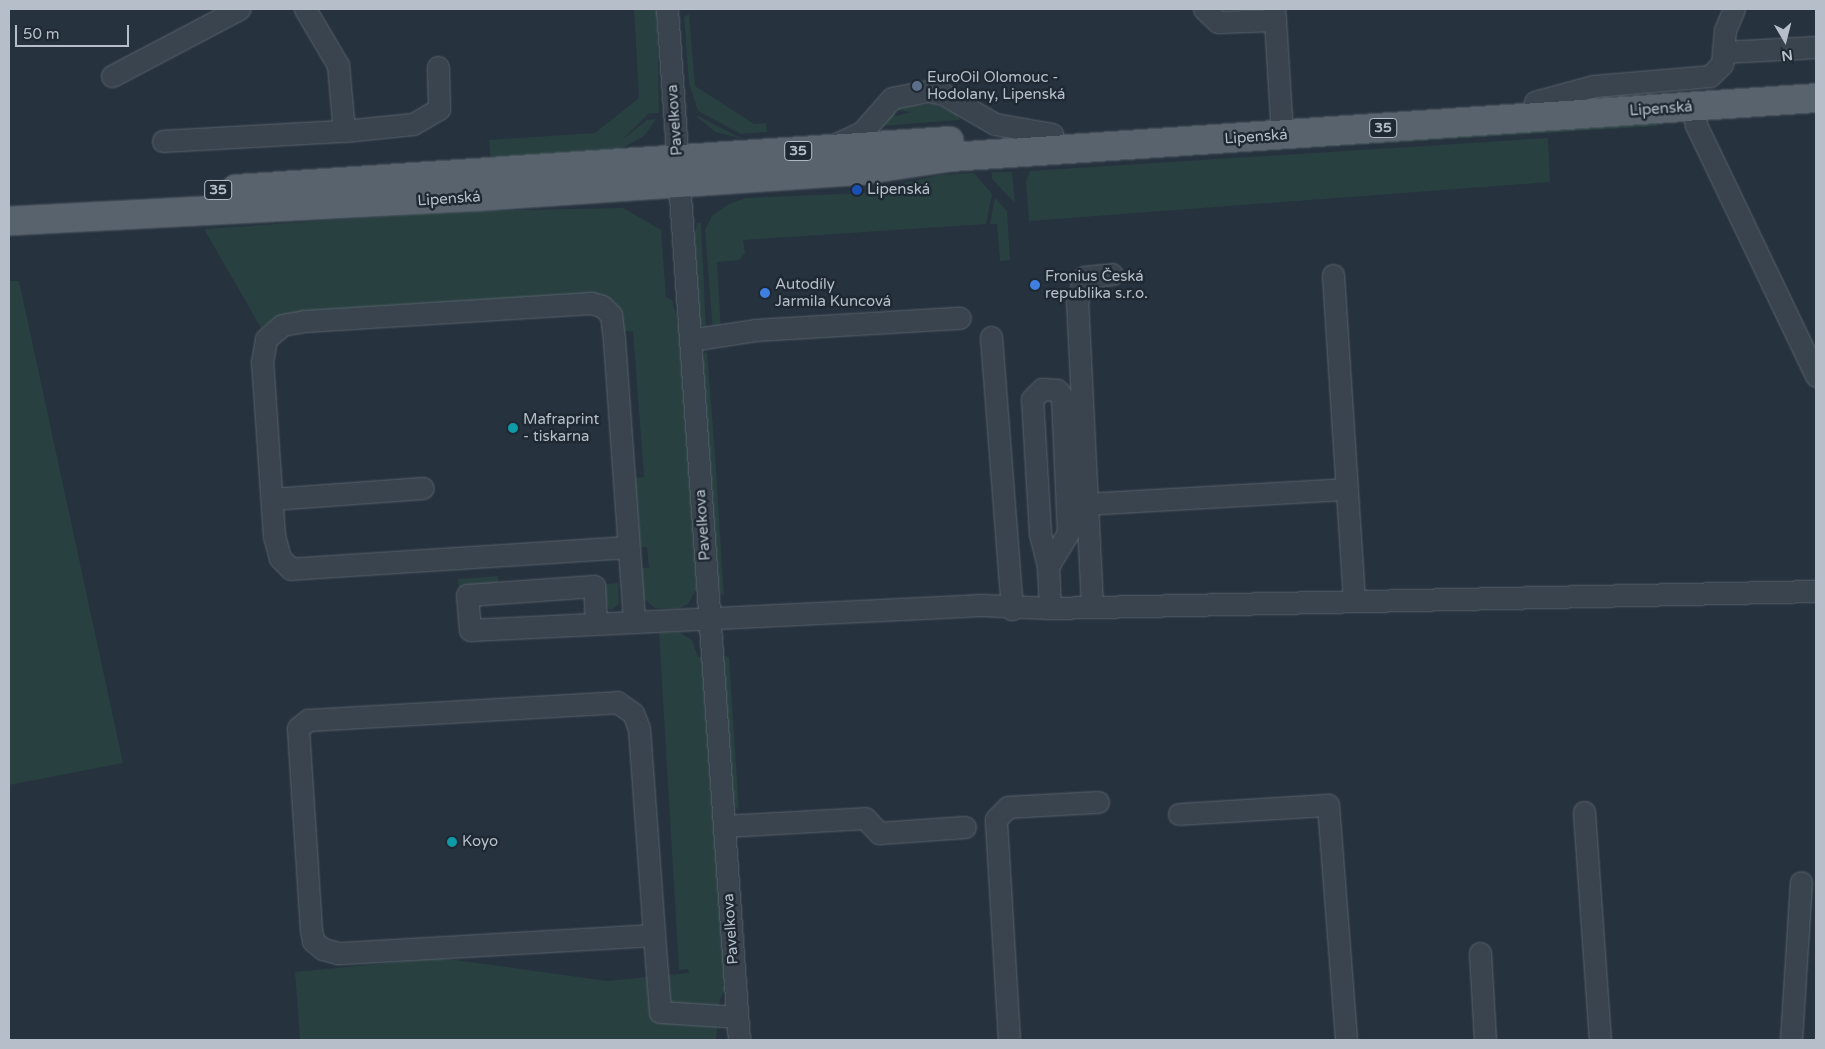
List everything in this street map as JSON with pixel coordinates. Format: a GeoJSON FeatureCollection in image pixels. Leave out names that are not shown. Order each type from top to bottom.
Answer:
{"type":"FeatureCollection","features":[{"type":"Feature","properties":{"kind":"main road","name":"Lipenská"},"geometry":{"type":"LineString","coordinates":[[9,221],[679,171],[824,149],[1816,83]]}},
{"type":"Feature","properties":{"kind":"main road","name":"Lipenská"},"geometry":{"type":"LineString","coordinates":[[9,204],[679,171],[864,170],[960,156],[1816,98]]}},
{"type":"Feature","properties":{"kind":"street"},"geometry":{"type":"LineString","coordinates":[[112,76],[238,9]]}},
{"type":"Feature","properties":{"kind":"street"},"geometry":{"type":"LineString","coordinates":[[306,9],[338,65],[344,131]]}},
{"type":"Feature","properties":{"kind":"street","name":"Pavelkova"},"geometry":{"type":"LineString","coordinates":[[667,9],[739,1040]]}},
{"type":"Feature","properties":{"kind":"street"},"geometry":{"type":"LineString","coordinates":[[1204,9],[1218,22],[1274,14],[1281,119]]}},
{"type":"Feature","properties":{"kind":"street"},"geometry":{"type":"LineString","coordinates":[[1535,102],[1594,86],[1699,79],[1719,69],[1724,52],[1725,30],[1734,9]]}},
{"type":"Feature","properties":{"kind":"street"},"geometry":{"type":"LineString","coordinates":[[1724,52],[1816,47]]}},
{"type":"Feature","properties":{"kind":"street"},"geometry":{"type":"LineString","coordinates":[[163,141],[344,131],[413,124],[439,109],[438,67]]}},
{"type":"Feature","properties":{"kind":"street"},"geometry":{"type":"LineString","coordinates":[[824,149],[862,132],[892,98],[929,91],[944,94],[995,124],[1052,134]]}},
{"type":"Feature","properties":{"kind":"street"},"geometry":{"type":"LineString","coordinates":[[1693,107],[1696,125],[1816,376]]}},
{"type":"Feature","properties":{"kind":"street"},"geometry":{"type":"LineString","coordinates":[[1092,606],[1086,504],[1078,285],[1084,276],[1112,274]]}},
{"type":"Feature","properties":{"kind":"street"},"geometry":{"type":"LineString","coordinates":[[1333,275],[1354,600]]}},
{"type":"Feature","properties":{"kind":"street"},"geometry":{"type":"LineString","coordinates":[[628,547],[297,570],[284,564],[277,549],[272,499],[263,349],[266,339],[282,325],[591,303],[611,316],[634,619]]}},
{"type":"Feature","properties":{"kind":"street"},"geometry":{"type":"LineString","coordinates":[[690,340],[755,330],[960,318]]}},
{"type":"Feature","properties":{"kind":"street"},"geometry":{"type":"LineString","coordinates":[[991,337],[1012,609]]}},
{"type":"Feature","properties":{"kind":"street"},"geometry":{"type":"LineString","coordinates":[[1048,566],[1068,533],[1062,396],[1056,390],[1042,389],[1032,399],[1040,533],[1048,566],[1050,608]]}},
{"type":"Feature","properties":{"kind":"street"},"geometry":{"type":"LineString","coordinates":[[272,499],[423,488]]}},
{"type":"Feature","properties":{"kind":"street"},"geometry":{"type":"LineString","coordinates":[[1086,504],[1347,489]]}},
{"type":"Feature","properties":{"kind":"street"},"geometry":{"type":"LineString","coordinates":[[596,622],[594,586],[468,595],[470,630],[709,615],[981,606],[1012,609],[1816,591]]}},
{"type":"Feature","properties":{"kind":"street"},"geometry":{"type":"LineString","coordinates":[[654,935],[338,953],[323,949],[313,941],[311,930],[298,728],[308,720],[617,702],[633,713],[639,729],[660,1012],[737,1017]]}},
{"type":"Feature","properties":{"kind":"street"},"geometry":{"type":"LineString","coordinates":[[1009,1040],[996,819],[1008,807],[1098,802]]}},
{"type":"Feature","properties":{"kind":"street"},"geometry":{"type":"LineString","coordinates":[[1179,814],[1328,805],[1346,1040]]}},
{"type":"Feature","properties":{"kind":"street"},"geometry":{"type":"LineString","coordinates":[[1584,812],[1600,1040]]}},
{"type":"Feature","properties":{"kind":"street"},"geometry":{"type":"LineString","coordinates":[[724,826],[865,818],[879,833],[965,827]]}},
{"type":"Feature","properties":{"kind":"street"},"geometry":{"type":"LineString","coordinates":[[1791,1040],[1801,882]]}},
{"type":"Feature","properties":{"kind":"street"},"geometry":{"type":"LineString","coordinates":[[1480,954],[1485,1040]]}},
{"type":"Feature","properties":{"kind":"green space"},"geometry":{"type":"Polygon","coordinates":[[[634,9],[657,9],[659,113],[649,113],[622,140],[647,120],[656,119],[644,136],[615,152],[491,163],[489,140],[595,133],[639,98],[634,9]]]}},
{"type":"Feature","properties":{"kind":"green space"},"geometry":{"type":"Polygon","coordinates":[[[689,14],[695,86],[754,124],[766,123],[767,132],[741,134],[698,111],[689,83],[684,17],[689,14]]]}},
{"type":"Feature","properties":{"kind":"green space"},"geometry":{"type":"Polygon","coordinates":[[[933,104],[957,114],[960,120],[881,126],[895,110],[895,116],[912,112],[897,110],[900,107],[933,104]]]}},
{"type":"Feature","properties":{"kind":"green space"},"geometry":{"type":"Polygon","coordinates":[[[696,116],[698,116],[743,139],[715,132],[696,116]]]}},
{"type":"Feature","properties":{"kind":"green space"},"geometry":{"type":"Polygon","coordinates":[[[1656,119],[1657,126],[936,171],[861,187],[935,169],[1656,119]]]}},
{"type":"Feature","properties":{"kind":"green space"},"geometry":{"type":"Polygon","coordinates":[[[1548,138],[1550,182],[1029,221],[1026,181],[1030,171],[1548,138]]]}},
{"type":"Feature","properties":{"kind":"green space"},"geometry":{"type":"Polygon","coordinates":[[[992,172],[1012,172],[1015,203],[992,179],[992,172]]]}},
{"type":"Feature","properties":{"kind":"green space"},"geometry":{"type":"Polygon","coordinates":[[[974,173],[992,194],[986,224],[743,240],[745,253],[739,260],[717,262],[721,331],[713,332],[705,230],[712,216],[729,204],[746,198],[863,193],[939,175],[974,173]]]}},
{"type":"Feature","properties":{"kind":"green space"},"geometry":{"type":"Polygon","coordinates":[[[995,198],[1007,211],[1010,260],[1000,261],[997,224],[990,224],[995,198]]]}},
{"type":"Feature","properties":{"kind":"green space"},"geometry":{"type":"Polygon","coordinates":[[[623,208],[661,230],[666,297],[672,300],[681,333],[697,588],[688,604],[678,609],[655,608],[643,598],[638,568],[649,568],[647,547],[637,547],[632,478],[644,477],[633,331],[622,331],[616,310],[273,319],[261,328],[204,229],[463,211],[623,208]]]}},
{"type":"Feature","properties":{"kind":"green space"},"geometry":{"type":"Polygon","coordinates":[[[697,223],[701,223],[706,330],[699,322],[693,242],[697,223]]]}},
{"type":"Feature","properties":{"kind":"green space"},"geometry":{"type":"Polygon","coordinates":[[[9,281],[19,281],[123,763],[9,785],[9,281]]]}},
{"type":"Feature","properties":{"kind":"green space"},"geometry":{"type":"Polygon","coordinates":[[[707,350],[724,597],[718,587],[702,357],[707,350]]]}},
{"type":"Feature","properties":{"kind":"green space"},"geometry":{"type":"Polygon","coordinates":[[[498,576],[499,587],[459,590],[458,579],[498,576]]]}},
{"type":"Feature","properties":{"kind":"green space"},"geometry":{"type":"Polygon","coordinates":[[[618,583],[619,604],[611,610],[607,607],[604,584],[618,583]]]}},
{"type":"Feature","properties":{"kind":"green space"},"geometry":{"type":"Polygon","coordinates":[[[679,632],[692,640],[698,657],[703,657],[725,979],[722,986],[727,986],[720,999],[716,1040],[300,1040],[295,972],[441,958],[607,981],[689,973],[688,969],[679,970],[659,633],[679,632]]]}},
{"type":"Feature","properties":{"kind":"green space"},"geometry":{"type":"Polygon","coordinates":[[[721,655],[729,657],[739,811],[732,802],[721,655]]]}},
{"type":"Feature","properties":{"kind":"place","name":"EuroOil Olomouc - Hodolany, Lipenská"},"geometry":{"type":"Point","coordinates":[917,86]}},
{"type":"Feature","properties":{"kind":"place","name":"Lipenská"},"geometry":{"type":"Point","coordinates":[857,190]}},
{"type":"Feature","properties":{"kind":"place","name":"Fronius Česká republika s.r.o."},"geometry":{"type":"Point","coordinates":[1035,285]}},
{"type":"Feature","properties":{"kind":"place","name":"Autodíly Jarmila Kuncová"},"geometry":{"type":"Point","coordinates":[765,293]}},
{"type":"Feature","properties":{"kind":"place","name":"Mafraprint - tiskarna"},"geometry":{"type":"Point","coordinates":[513,428]}},
{"type":"Feature","properties":{"kind":"place","name":"Koyo"},"geometry":{"type":"Point","coordinates":[452,842]}}]}
